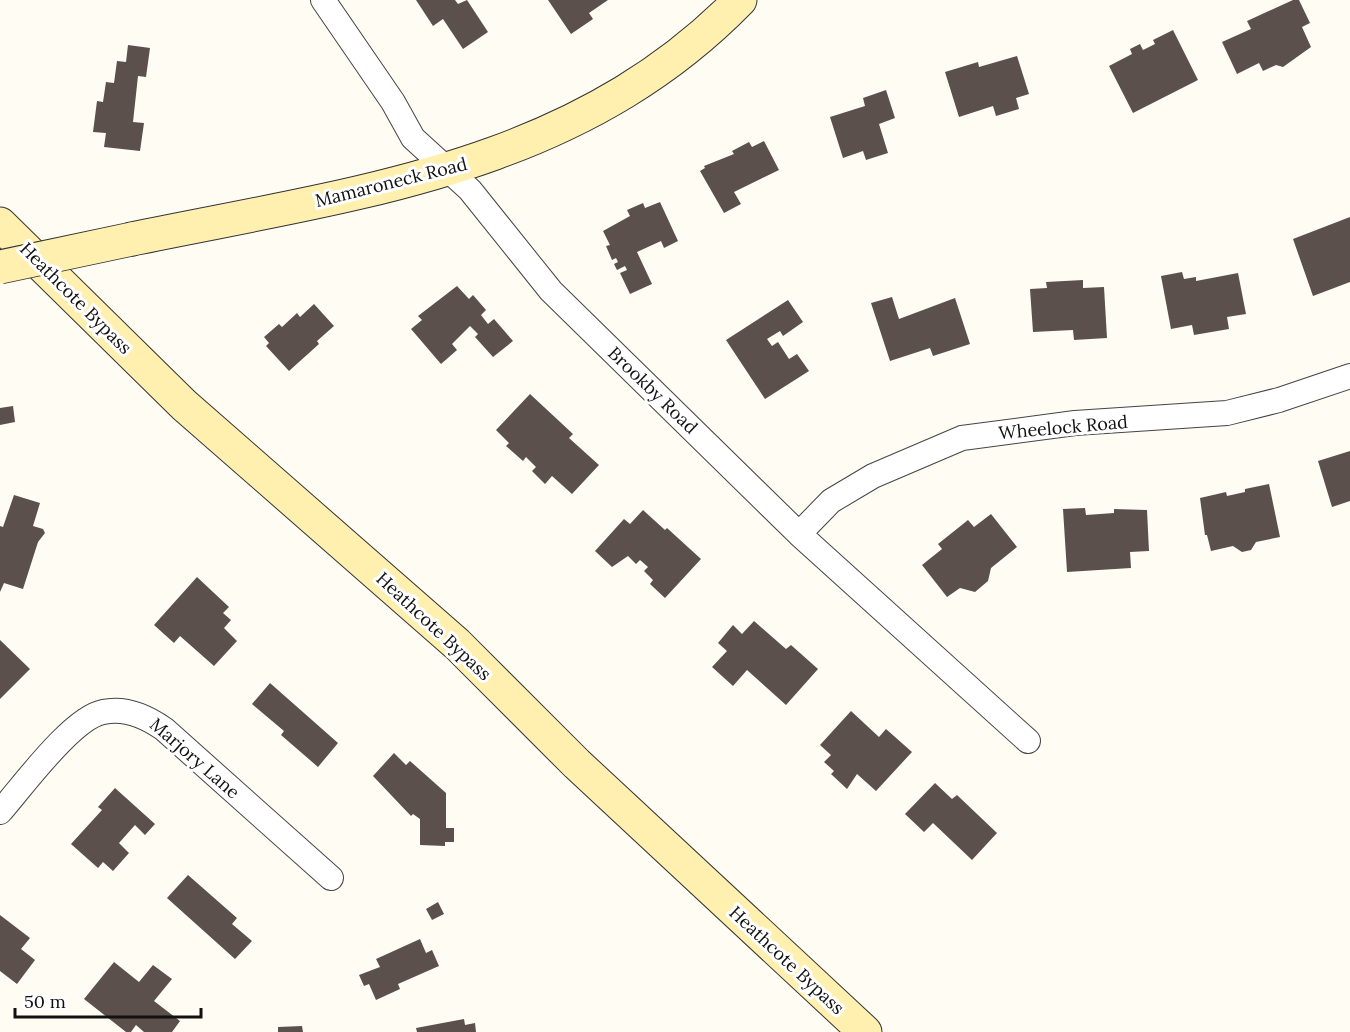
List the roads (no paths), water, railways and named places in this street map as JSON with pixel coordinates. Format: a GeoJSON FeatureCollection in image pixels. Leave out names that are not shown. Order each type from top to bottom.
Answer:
{"type":"FeatureCollection","features":[{"type":"Feature","properties":{"kind":"main road","name":"Mamaroneck Road"},"geometry":{"type":"LineString","coordinates":[[0,267],[416,178],[498,154],[557,130],[601,107],[646,79],[717,22],[740,0]]}},
{"type":"Feature","properties":{"kind":"main road","name":"Heathcote Bypass"},"geometry":{"type":"LineString","coordinates":[[0,224],[184,405],[457,644],[577,764],[865,1032]]}},
{"type":"Feature","properties":{"kind":"street","name":"Brookby Road"},"geometry":{"type":"LineString","coordinates":[[323,0],[393,102],[413,138],[470,190],[551,291],[799,534],[1028,741]]}},
{"type":"Feature","properties":{"kind":"street","name":"Wheelock Road"},"geometry":{"type":"LineString","coordinates":[[799,534],[831,501],[873,476],[962,438],[1075,423],[1227,413],[1279,400],[1350,376]]}},
{"type":"Feature","properties":{"kind":"street","name":"Marjory Lane"},"geometry":{"type":"LineString","coordinates":[[0,812],[65,737],[92,716],[104,711],[146,716],[164,729],[331,878]]}}]}
